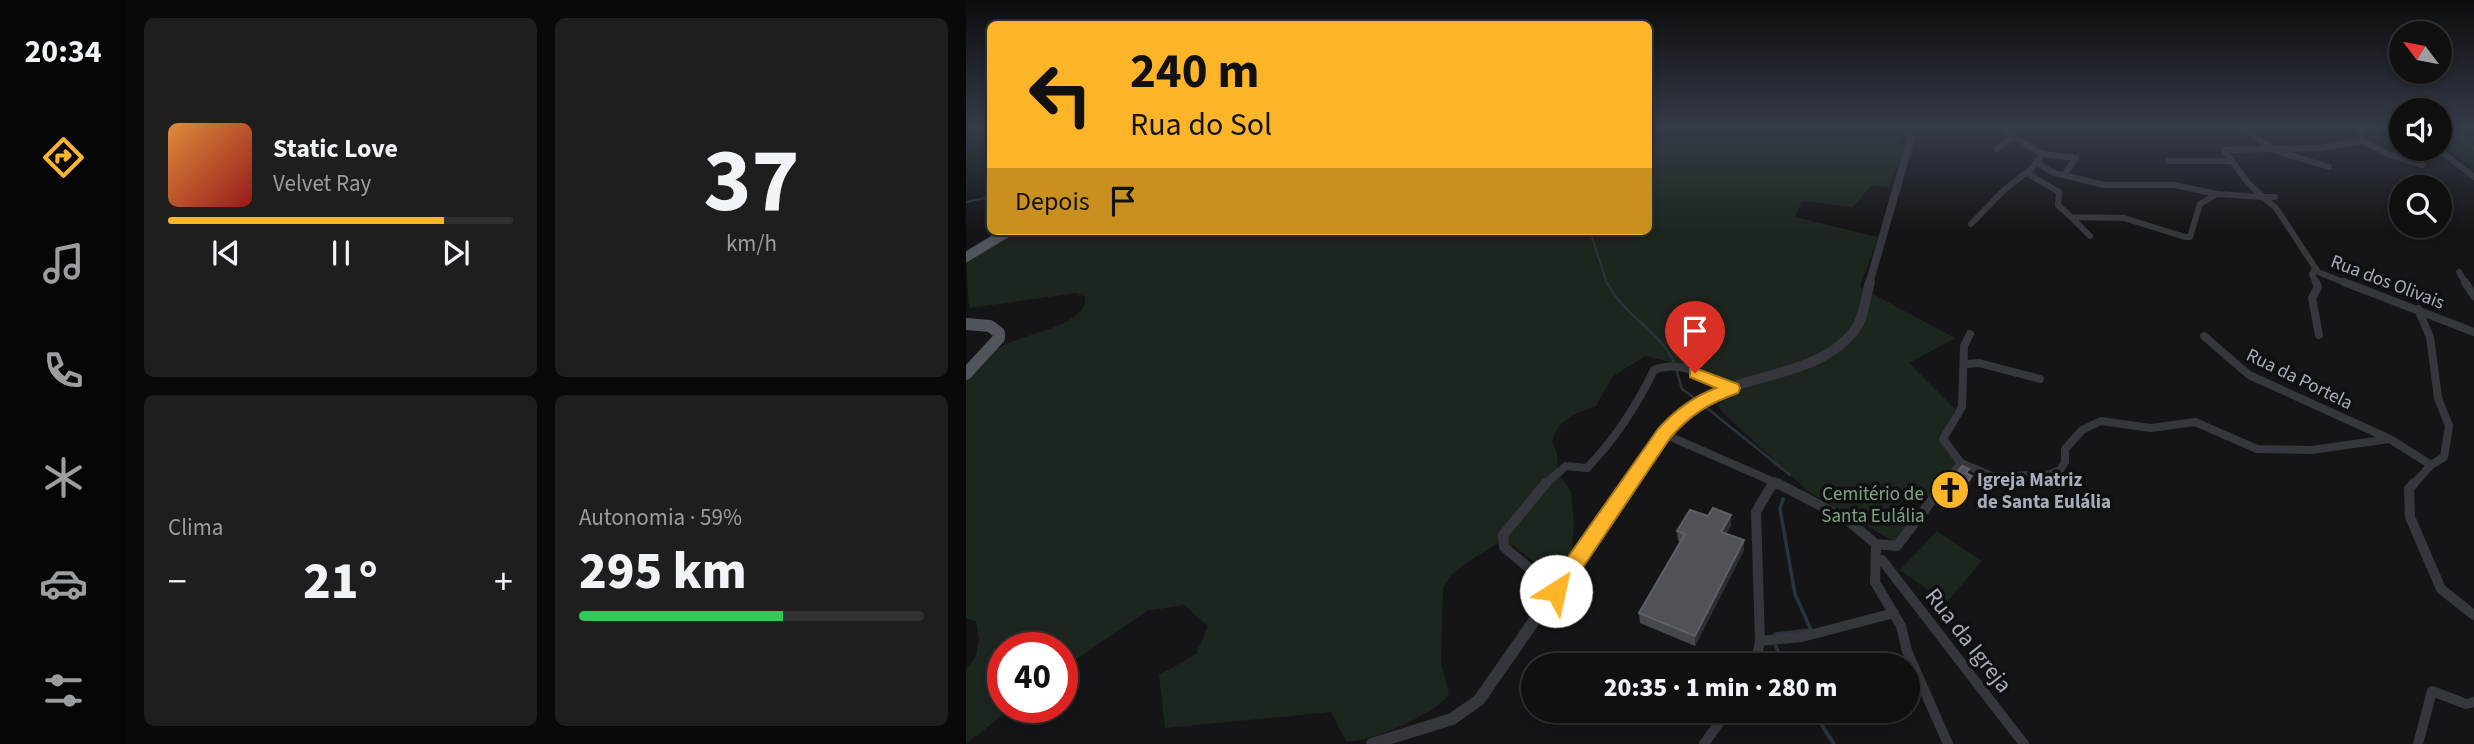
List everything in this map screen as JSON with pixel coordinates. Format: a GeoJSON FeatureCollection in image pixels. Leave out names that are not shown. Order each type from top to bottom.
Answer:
{"type":"FeatureCollection","features":[{"type":"Feature","properties":{"kind":"main road"},"geometry":{"type":"LineString","coordinates":[[966,257],[984,249],[1003,235]]}},
{"type":"Feature","properties":{"kind":"main road"},"geometry":{"type":"LineString","coordinates":[[966,324],[990,326],[999,333],[999,338],[966,374]]}},
{"type":"Feature","properties":{"kind":"street"},"geometry":{"type":"LineString","coordinates":[[1372,744],[1430,727],[1467,710],[1488,690],[1664,434],[1680,416],[1703,399],[1791,370],[1846,340],[1857,327],[1905,161]]}},
{"type":"Feature","properties":{"kind":"street"},"geometry":{"type":"LineString","coordinates":[[2066,172],[2074,161]]}},
{"type":"Feature","properties":{"kind":"street"},"geometry":{"type":"LineString","coordinates":[[2168,161],[2230,161]]}},
{"type":"Feature","properties":{"kind":"street","name":"Rua dos Olivais"},"geometry":{"type":"LineString","coordinates":[[2230,161],[2276,208],[2315,268],[2345,284],[2474,332]]}},
{"type":"Feature","properties":{"kind":"street"},"geometry":{"type":"LineString","coordinates":[[2309,161],[2329,167]]}},
{"type":"Feature","properties":{"kind":"street"},"geometry":{"type":"LineString","coordinates":[[2409,161],[2422,165]]}},
{"type":"Feature","properties":{"kind":"street"},"geometry":{"type":"LineString","coordinates":[[2453,161],[2474,177]]}},
{"type":"Feature","properties":{"kind":"street"},"geometry":{"type":"LineString","coordinates":[[1971,224],[1979,219],[2000,193],[2028,174],[2037,163],[2054,173],[2105,185],[2174,185],[2217,194],[2275,197]]}},
{"type":"Feature","properties":{"kind":"street"},"geometry":{"type":"LineString","coordinates":[[2028,174],[2059,192],[2058,205],[2090,236]]}},
{"type":"Feature","properties":{"kind":"street"},"geometry":{"type":"LineString","coordinates":[[2070,217],[2124,218],[2190,237],[2200,204],[2218,197],[2217,194]]}},
{"type":"Feature","properties":{"kind":"street"},"geometry":{"type":"LineString","coordinates":[[2315,268],[2312,274],[2318,287],[2312,298],[2319,335]]}},
{"type":"Feature","properties":{"kind":"street"},"geometry":{"type":"LineString","coordinates":[[2459,272],[2474,296]]}},
{"type":"Feature","properties":{"kind":"street"},"geometry":{"type":"LineString","coordinates":[[2418,309],[2430,337],[2438,398],[2449,426],[2444,457],[2431,465],[2409,489],[2410,517],[2441,589],[2474,615]]}},
{"type":"Feature","properties":{"kind":"street"},"geometry":{"type":"LineString","coordinates":[[1970,334],[1964,346],[1962,407],[1943,439],[1961,463],[1994,477],[2050,474],[2060,470],[2065,449],[2082,430],[2101,421],[2151,428],[2194,422],[2257,449],[2311,450],[2390,439]]}},
{"type":"Feature","properties":{"kind":"street","name":"Rua da Portela"},"geometry":{"type":"LineString","coordinates":[[2204,336],[2249,375],[2390,439],[2431,465]]}},
{"type":"Feature","properties":{"kind":"street"},"geometry":{"type":"LineString","coordinates":[[1965,364],[1979,363],[2040,379]]}},
{"type":"Feature","properties":{"kind":"street"},"geometry":{"type":"LineString","coordinates":[[1556,591],[1525,568],[1504,547],[1503,535],[1530,499],[1559,470],[1566,466],[1587,468],[1595,460],[1622,431],[1654,370],[1660,366],[1677,366],[1732,388]]}},
{"type":"Feature","properties":{"kind":"street"},"geometry":{"type":"LineString","coordinates":[[1664,434],[1774,481],[1846,519],[1875,544],[1897,546],[1961,463]]}},
{"type":"Feature","properties":{"kind":"street"},"geometry":{"type":"LineString","coordinates":[[1758,653],[1760,641],[1756,512],[1774,481]]}},
{"type":"Feature","properties":{"kind":"street"},"geometry":{"type":"LineString","coordinates":[[1875,544],[1875,582],[1901,626],[1906,651],[1948,744]]}},
{"type":"Feature","properties":{"kind":"street","name":"Rua da Igreja"},"geometry":{"type":"LineString","coordinates":[[1882,560],[2024,744]]}},
{"type":"Feature","properties":{"kind":"street"},"geometry":{"type":"LineString","coordinates":[[1760,641],[1813,634],[1894,613]]}},
{"type":"Feature","properties":{"kind":"street"},"geometry":{"type":"LineString","coordinates":[[2418,744],[2432,691],[2470,703]]}},
{"type":"Feature","properties":{"kind":"street"},"geometry":{"type":"LineString","coordinates":[[1704,744],[1719,723]]}},
{"type":"Feature","properties":{"kind":"green space"},"geometry":{"type":"Polygon","coordinates":[[[1652,161],[1899,161],[1889,188],[1872,185],[1853,207],[1802,201],[1795,217],[1878,237],[1860,287],[1955,338],[1909,363],[1955,409],[1940,439],[1958,462],[1931,497],[1914,489],[1897,507],[1915,518],[1896,543],[1808,491],[1722,412],[1719,407],[1723,389],[1683,365],[1645,356],[1612,377],[1596,406],[1564,421],[1555,433],[1552,441],[1557,453],[1558,473],[1571,491],[1574,523],[1571,557],[1558,581],[1514,546],[1502,541],[1452,574],[1443,587],[1441,663],[1449,694],[1442,702],[1417,718],[1385,733],[1356,741],[1346,741],[1331,712],[1165,728],[1159,675],[1196,654],[1208,626],[1184,605],[1147,611],[1078,658],[1078,632],[987,632],[987,723],[993,723],[966,744],[966,670],[976,656],[979,640],[976,621],[966,618],[966,381],[997,349],[1057,326],[1079,313],[1085,305],[1085,297],[1076,293],[969,308],[966,258],[1007,235],[1652,235],[1652,161]]]}},
{"type":"Feature","properties":{"kind":"green space"},"geometry":{"type":"Polygon","coordinates":[[[2463,161],[2474,161],[2474,169],[2463,161]]]}},
{"type":"Feature","properties":{"kind":"green space","name":"Cemitério de Santa Eulália"},"geometry":{"type":"Polygon","coordinates":[[[1937,531],[1982,561],[1946,603],[1900,570],[1937,531]]]}},
{"type":"Feature","properties":{"kind":"building"},"geometry":{"type":"Polygon","coordinates":[[[1962,466],[1969,469],[1966,473],[1972,476],[1968,481],[1961,478],[1955,488],[1959,490],[1956,495],[1945,489],[1962,466]]]}},
{"type":"Feature","properties":{"kind":"building"},"geometry":{"type":"Polygon","coordinates":[[[1713,508],[1731,515],[1721,532],[1744,540],[1695,636],[1639,613],[1685,534],[1677,531],[1690,510],[1708,516],[1713,508]]]}},
{"type":"Feature","properties":{"kind":"waterway"},"geometry":{"type":"LineString","coordinates":[[966,202],[987,198]]}},
{"type":"Feature","properties":{"kind":"waterway"},"geometry":{"type":"LineString","coordinates":[[1591,235],[1607,284]]}},
{"type":"Feature","properties":{"kind":"waterway"},"geometry":{"type":"LineString","coordinates":[[1607,282],[1622,304],[1659,340],[1674,362]]}},
{"type":"Feature","properties":{"kind":"waterway"},"geometry":{"type":"LineString","coordinates":[[1676,369],[1682,389],[1693,397]]}},
{"type":"Feature","properties":{"kind":"waterway"},"geometry":{"type":"LineString","coordinates":[[1702,404],[1790,475]]}},
{"type":"Feature","properties":{"kind":"waterway"},"geometry":{"type":"LineString","coordinates":[[1775,634],[1811,630],[1795,594],[1780,509],[1783,499]]}},
{"type":"Feature","properties":{"kind":"waterway"},"geometry":{"type":"LineString","coordinates":[[1776,646],[1779,653]]}},
{"type":"Feature","properties":{"kind":"waterway"},"geometry":{"type":"LineString","coordinates":[[1820,723],[1834,744]]}},
{"type":"Feature","properties":{"kind":"place","name":"Igreja Matriz de Santa Eulália"},"geometry":{"type":"Point","coordinates":[1950,490]}},
{"type":"Feature","properties":{"kind":"route"},"geometry":{"type":"LineString","coordinates":[[1556,591],[1664,434],[1680,416],[1703,399],[1732,388],[1695,373]]}}]}
